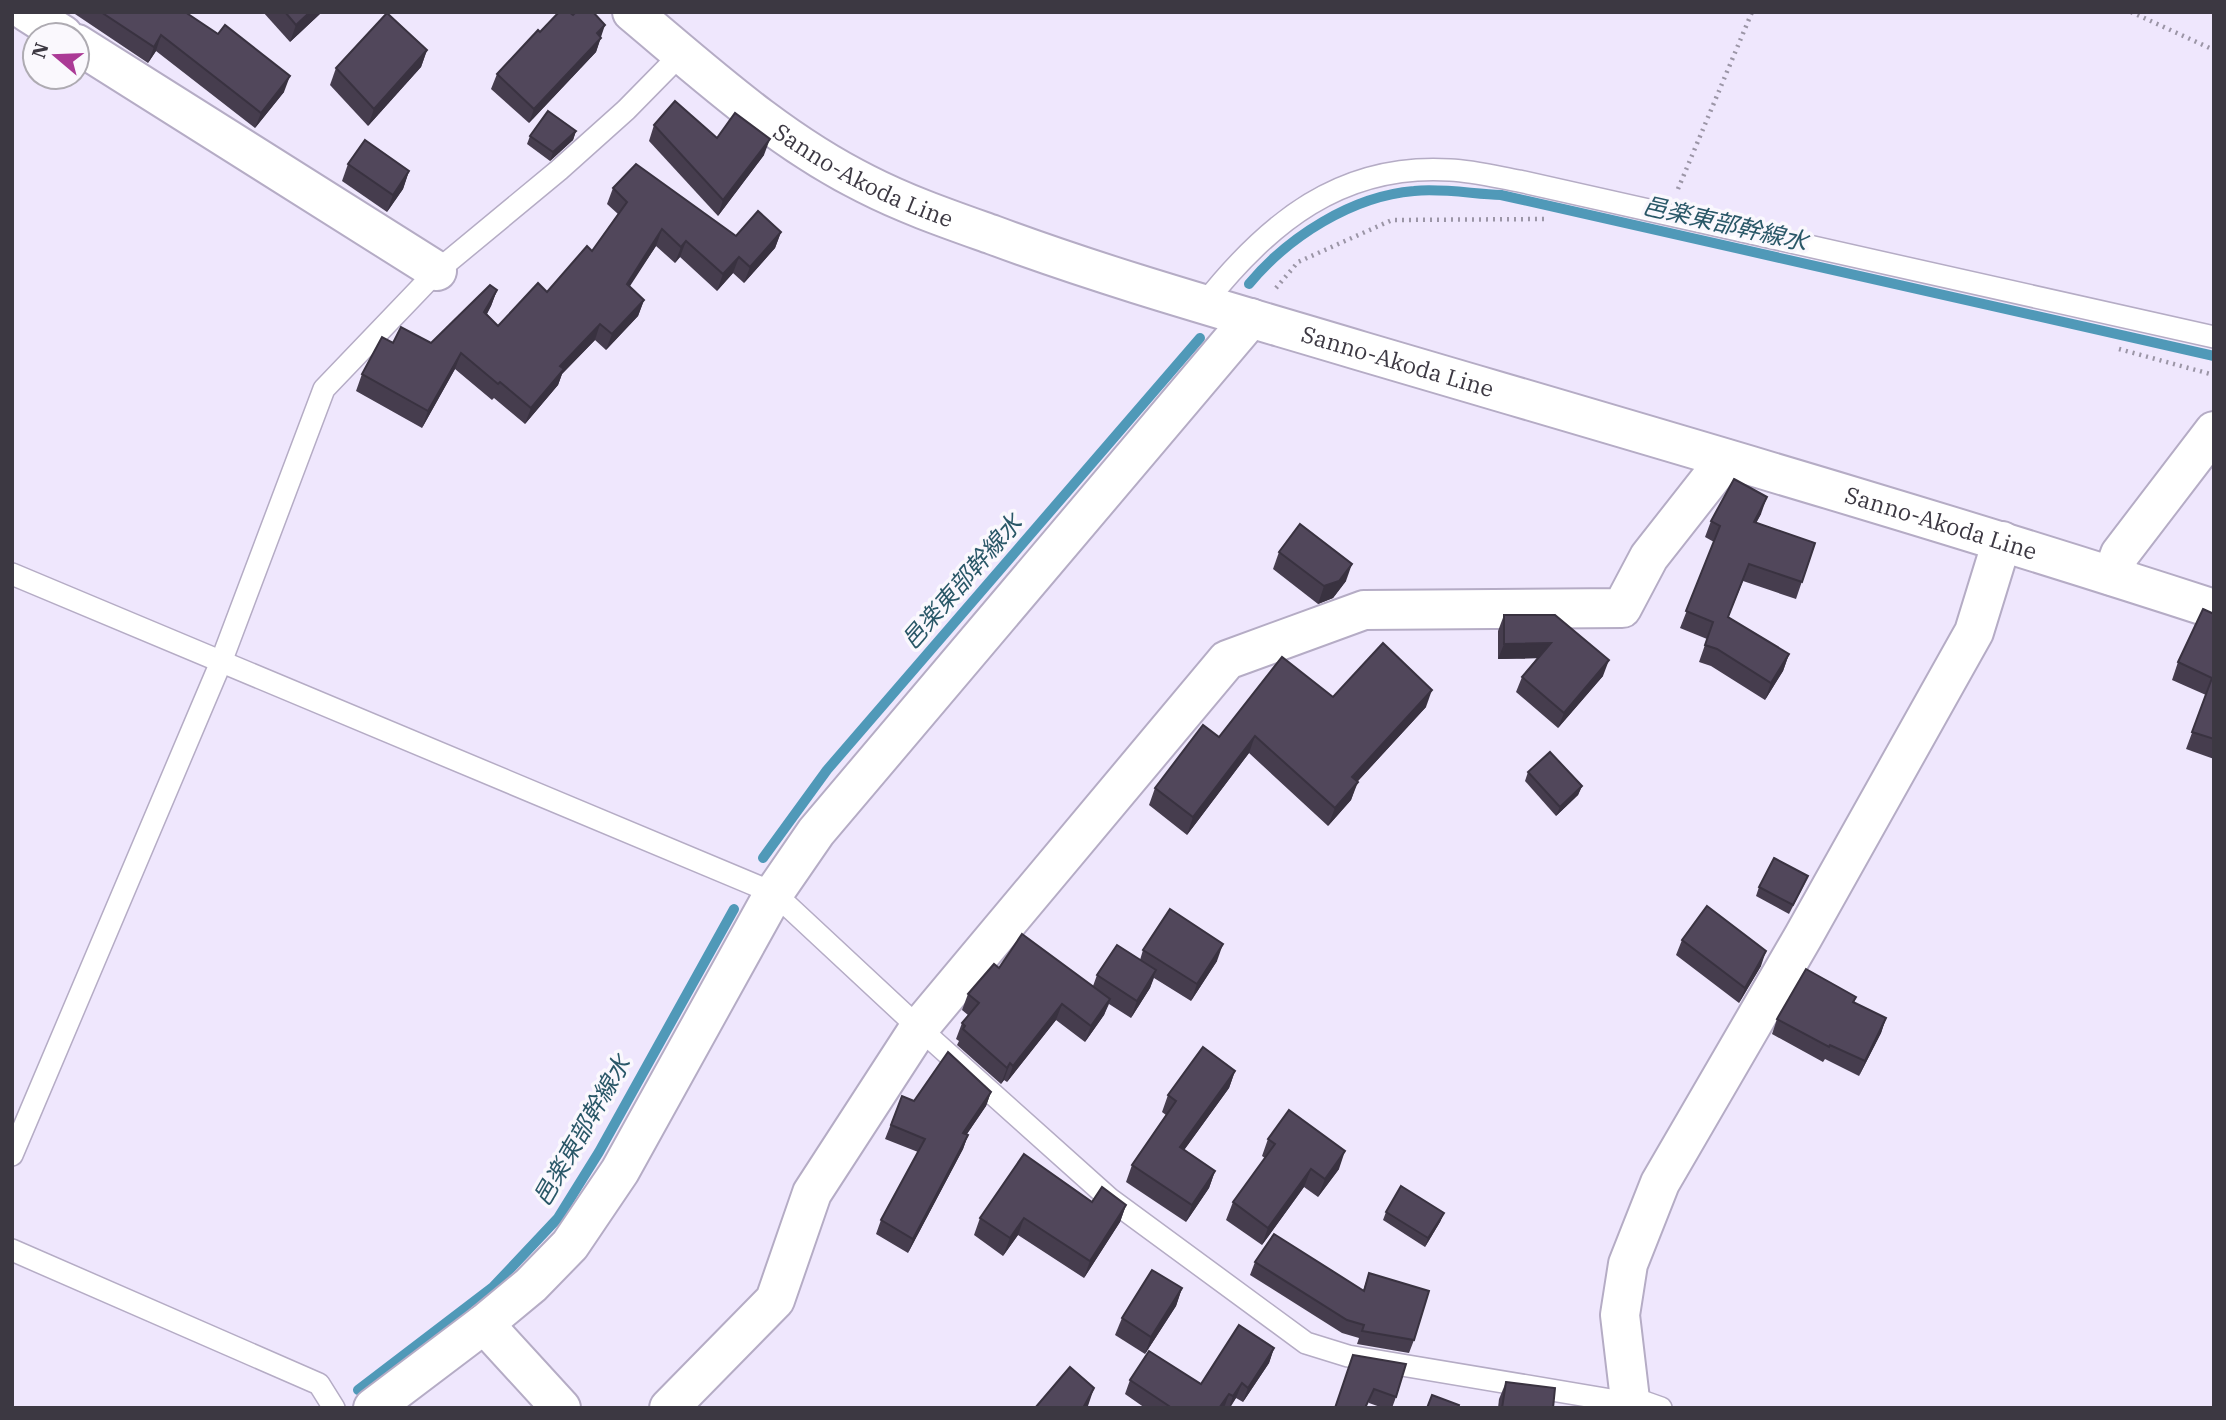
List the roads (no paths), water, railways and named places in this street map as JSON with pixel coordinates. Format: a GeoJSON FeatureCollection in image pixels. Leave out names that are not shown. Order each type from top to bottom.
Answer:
{"type":"FeatureCollection","features":[{"type":"Feature","properties":{"kind":"street","name":"Sanno-Akoda Line"},"geometry":{"type":"LineString","coordinates":[[632,12],[797,145],[866,185],[929,211],[1045,254],[1204,304],[2002,541],[2214,609]]}},
{"type":"Feature","properties":{"kind":"street"},"geometry":{"type":"LineString","coordinates":[[91,53],[437,271]]}},
{"type":"Feature","properties":{"kind":"street"},"geometry":{"type":"LineString","coordinates":[[373,1408],[484,1324],[531,1285],[570,1245],[620,1171],[774,893],[816,832],[1251,318]]}},
{"type":"Feature","properties":{"kind":"street"},"geometry":{"type":"LineString","coordinates":[[2112,576],[2120,554],[2214,431]]}},
{"type":"Feature","properties":{"kind":"street"},"geometry":{"type":"LineString","coordinates":[[669,1408],[775,1300],[812,1193],[919,1028],[1227,660],[1364,610],[1622,608],[1649,557],[1726,459]]}},
{"type":"Feature","properties":{"kind":"street"},"geometry":{"type":"LineString","coordinates":[[1641,1404],[1620,1315],[1628,1264],[1660,1183],[1803,937],[1974,632],[2002,541]]}},
{"type":"Feature","properties":{"kind":"street"},"geometry":{"type":"LineString","coordinates":[[484,1324],[561,1408]]}},
{"type":"Feature","properties":{"kind":"lane"},"geometry":{"type":"LineString","coordinates":[[12,1155],[221,662],[324,388],[437,271],[626,110],[682,53]]}},
{"type":"Feature","properties":{"kind":"lane"},"geometry":{"type":"LineString","coordinates":[[1204,304],[1231,271],[1293,214],[1341,186],[1386,173],[1451,170],[1519,181],[2214,337]]}},
{"type":"Feature","properties":{"kind":"lane"},"geometry":{"type":"LineString","coordinates":[[12,575],[774,893],[919,1028],[1110,1199],[1306,1343],[1348,1356],[1641,1404]]}},
{"type":"Feature","properties":{"kind":"lane"},"geometry":{"type":"LineString","coordinates":[[12,1250],[319,1384],[334,1408]]}},
{"type":"Feature","properties":{"kind":"waterway","name":"邑楽東部幹線水"},"geometry":{"type":"LineString","coordinates":[[1249,284],[1302,235],[1345,210],[1368,201],[1425,190],[1501,195],[2214,356]]}},
{"type":"Feature","properties":{"kind":"waterway","name":"邑楽東部幹線水"},"geometry":{"type":"LineString","coordinates":[[763,858],[827,770],[1200,338]]}},
{"type":"Feature","properties":{"kind":"waterway","name":"邑楽東部幹線水"},"geometry":{"type":"LineString","coordinates":[[358,1390],[493,1287],[558,1218],[599,1152],[734,909]]}}]}
